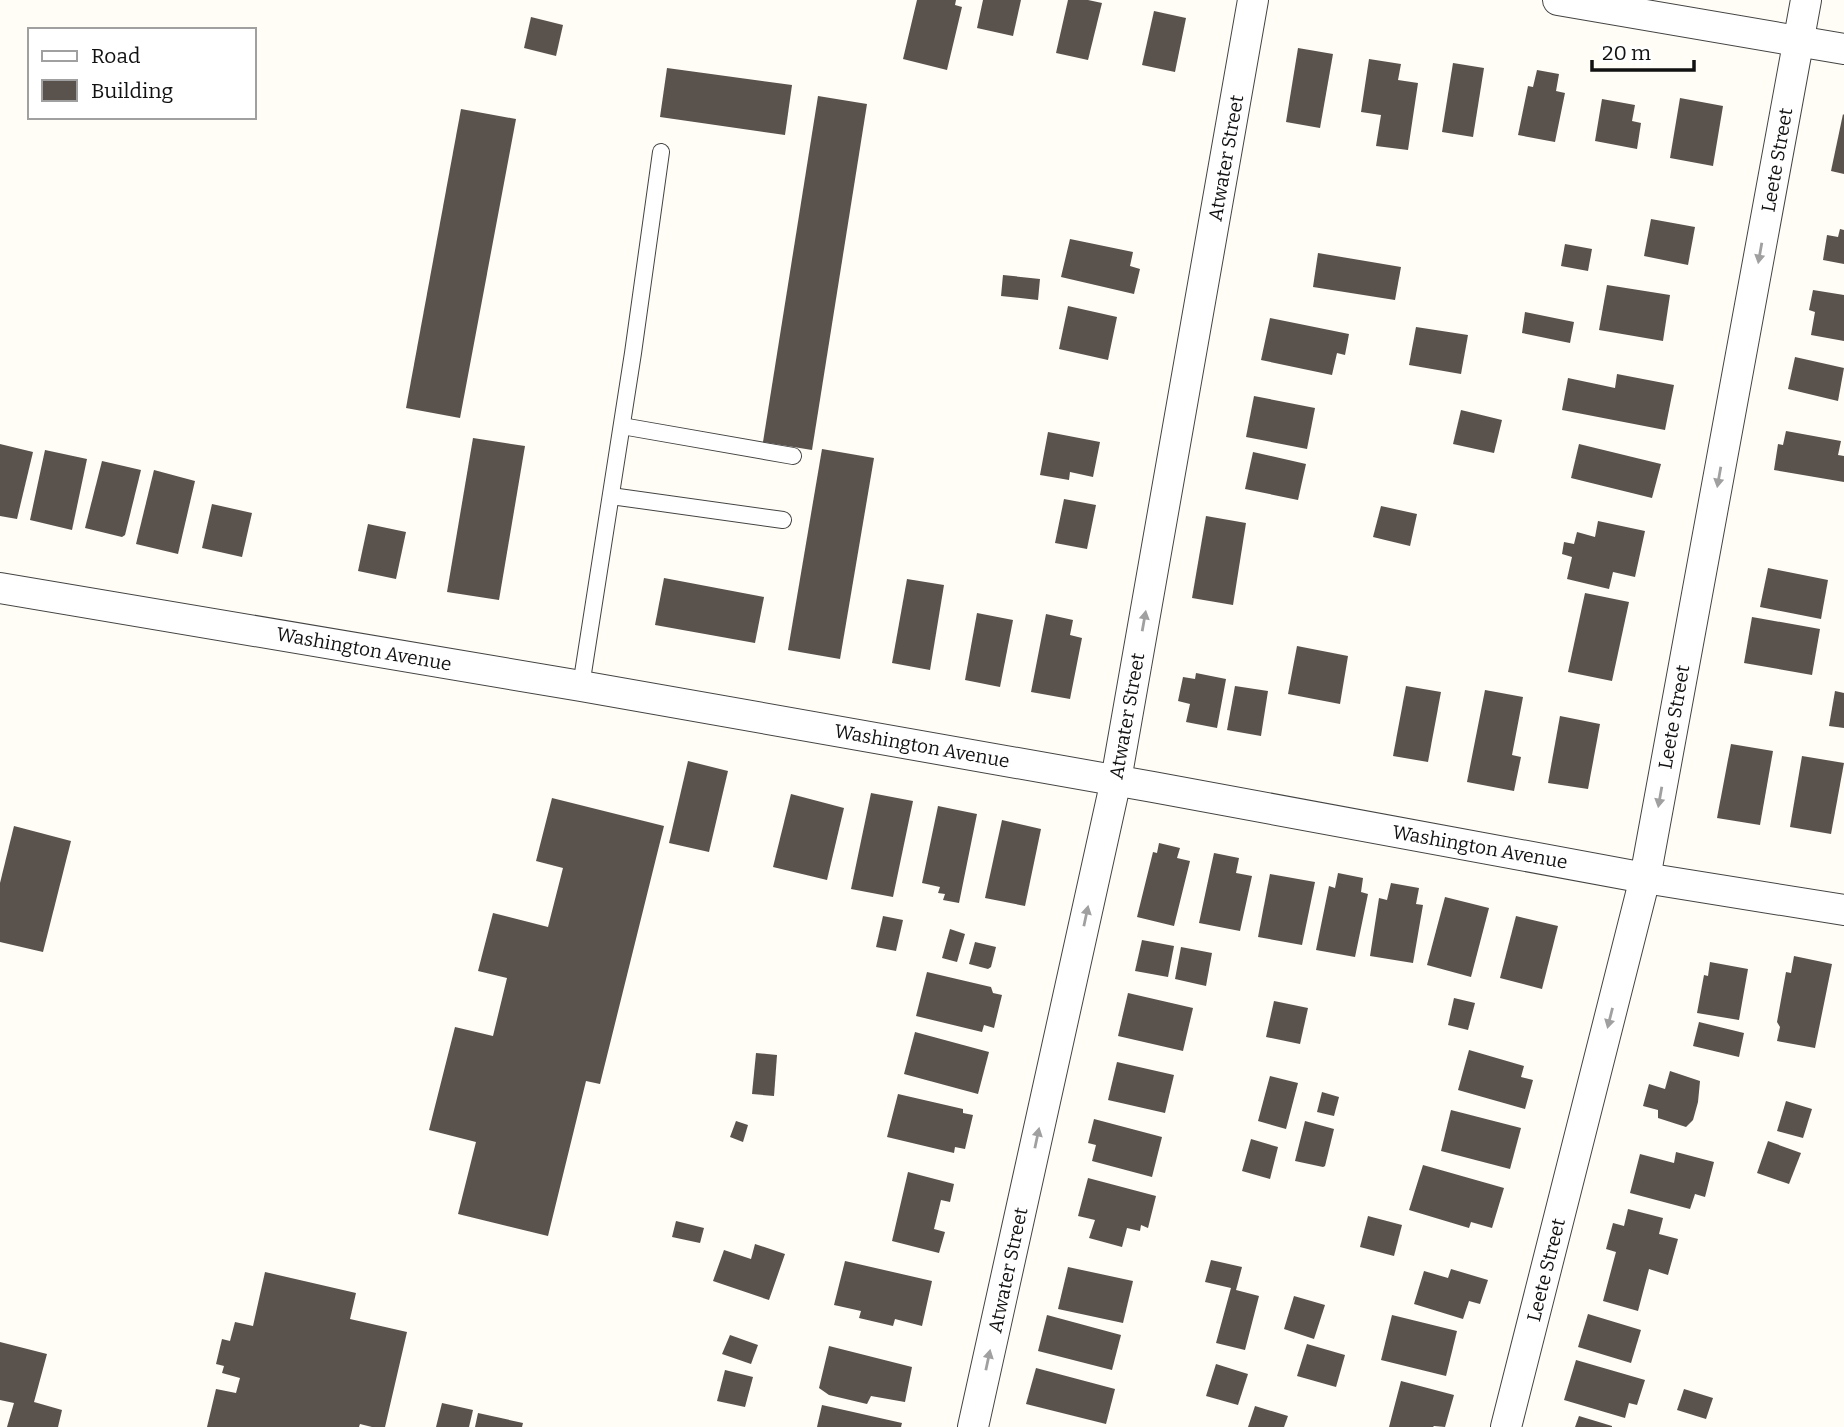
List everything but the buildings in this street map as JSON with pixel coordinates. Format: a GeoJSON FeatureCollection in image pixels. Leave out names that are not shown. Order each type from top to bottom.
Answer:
{"type":"FeatureCollection","features":[{"type":"Feature","properties":{"kind":"street","name":"Atwater Street"},"geometry":{"type":"LineString","coordinates":[[973,1427],[1116,780],[1253,0]]}},
{"type":"Feature","properties":{"kind":"street"},"geometry":{"type":"LineString","coordinates":[[1558,0],[1844,49]]}},
{"type":"Feature","properties":{"kind":"street","name":"Leete Street"},"geometry":{"type":"LineString","coordinates":[[1506,1427],[1645,878],[1806,0]]}},
{"type":"Feature","properties":{"kind":"street","name":"Washington Avenue"},"geometry":{"type":"LineString","coordinates":[[0,588],[580,686],[1116,780],[1645,878],[1844,910]]}},
{"type":"Feature","properties":{"kind":"lane"},"geometry":{"type":"LineString","coordinates":[[580,686],[662,152]]}},
{"type":"Feature","properties":{"kind":"lane"},"geometry":{"type":"LineString","coordinates":[[622,426],[793,456]]}},
{"type":"Feature","properties":{"kind":"lane"},"geometry":{"type":"LineString","coordinates":[[611,496],[783,520]]}}]}
